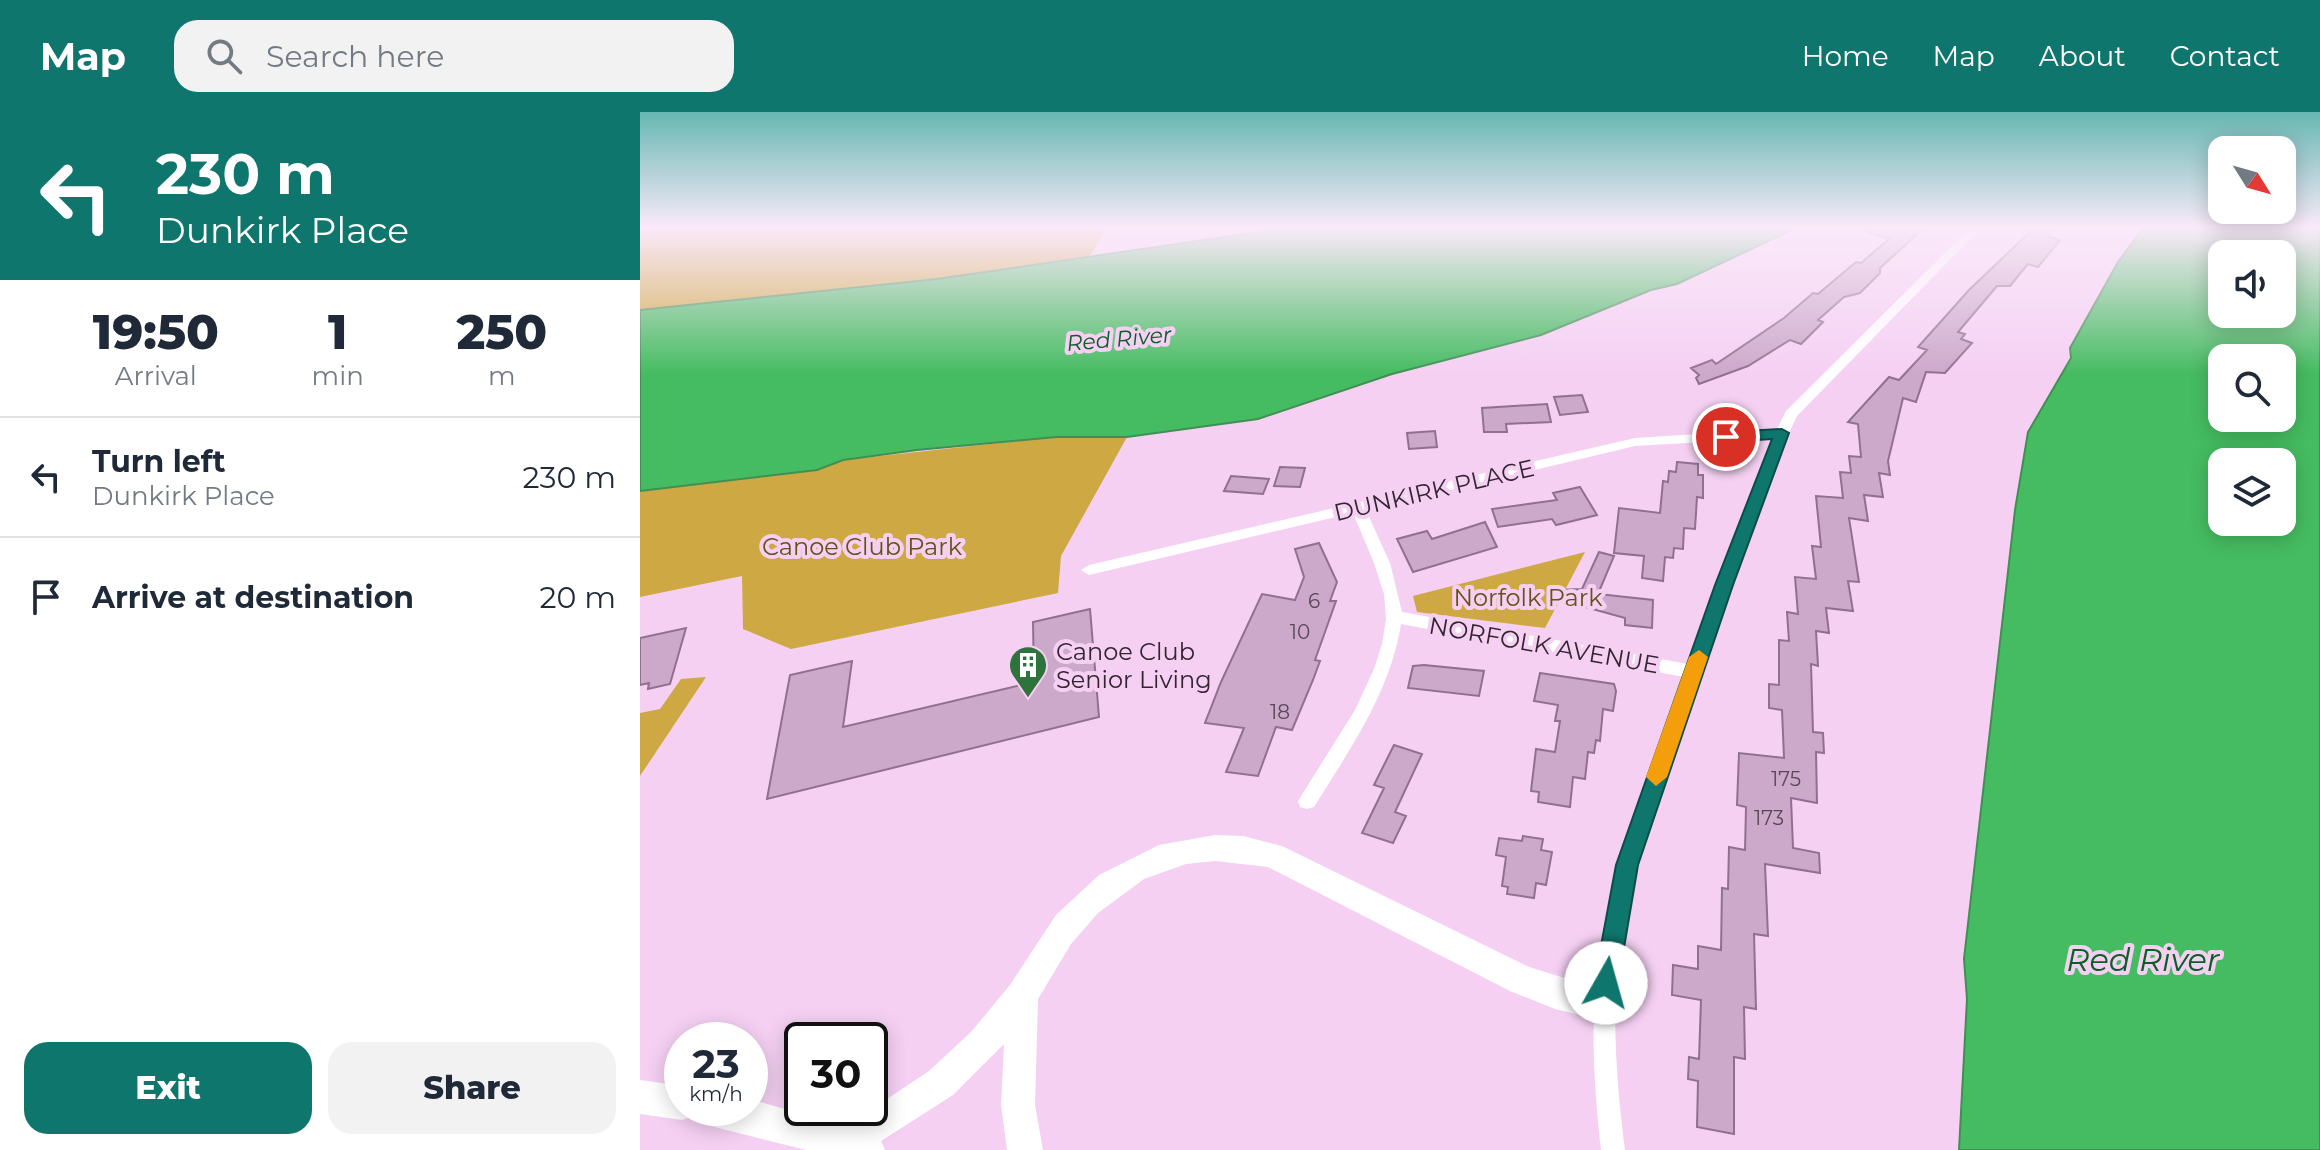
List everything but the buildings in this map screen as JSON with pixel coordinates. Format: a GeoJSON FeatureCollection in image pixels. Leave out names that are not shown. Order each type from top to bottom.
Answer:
{"type":"FeatureCollection","features":[{"type":"Feature","properties":{"kind":"main road"},"geometry":{"type":"LineString","coordinates":[[768,1124],[853,1146],[875,1128],[927,1097],[976,1048],[1022,995],[1069,923],[1113,882],[1165,855],[1216,846],[1272,855],[1521,980],[1555,993],[1605,1005]]}},
{"type":"Feature","properties":{"kind":"main road"},"geometry":{"type":"LineString","coordinates":[[1022,995],[1018,1105],[1025,1150]]}},
{"type":"Feature","properties":{"kind":"main road"},"geometry":{"type":"LineString","coordinates":[[640,1097],[664,1100]]}},
{"type":"Feature","properties":{"kind":"street"},"geometry":{"type":"LineString","coordinates":[[1613,1150],[1604,1077],[1608,961],[1627,865],[1694,672],[1791,414],[1928,276]]}},
{"type":"Feature","properties":{"kind":"street","name":"DUNKIRK PLACE"},"geometry":{"type":"LineString","coordinates":[[1089,570],[1635,442],[1782,433]]}},
{"type":"Feature","properties":{"kind":"street"},"geometry":{"type":"LineString","coordinates":[[1307,801],[1372,697],[1395,617],[1377,546],[1358,509]]}},
{"type":"Feature","properties":{"kind":"street","name":"NORFOLK AVENUE"},"geometry":{"type":"LineString","coordinates":[[1395,617],[1694,672]]}},
{"type":"Feature","properties":{"kind":"green space"},"geometry":{"type":"Polygon","coordinates":[[[640,276],[955,276],[640,310],[640,276]]]}},
{"type":"Feature","properties":{"kind":"green space","name":"Canoe Club Park"},"geometry":{"type":"Polygon","coordinates":[[[1056,437],[1127,437],[1061,556],[1058,593],[791,649],[743,629],[742,576],[640,597],[640,491],[817,470],[843,460],[1056,437]]]}},
{"type":"Feature","properties":{"kind":"green space","name":"Norfolk Park"},"geometry":{"type":"Polygon","coordinates":[[[1585,552],[1545,628],[1417,612],[1413,596],[1585,552]]]}},
{"type":"Feature","properties":{"kind":"green space"},"geometry":{"type":"Polygon","coordinates":[[[706,677],[640,776],[640,713],[660,709],[681,679],[706,677]]]}},
{"type":"Feature","properties":{"kind":"water","name":"Red River"},"geometry":{"type":"Polygon","coordinates":[[[955,276],[1693,276],[1651,290],[1541,335],[1392,374],[1258,419],[1127,437],[1056,437],[917,450],[843,460],[817,470],[640,491],[640,310],[955,276]]]}},
{"type":"Feature","properties":{"kind":"water","name":"Red River"},"geometry":{"type":"Polygon","coordinates":[[[2110,276],[2208,276],[2208,328],[2296,328],[2296,276],[2320,276],[2320,1150],[1959,1150],[1967,999],[1964,959],[2015,510],[2028,432],[2071,358],[2070,348],[2110,276]]]}},
{"type":"Feature","properties":{"kind":"slow traffic"},"geometry":{"type":"LineString","coordinates":[[1656,777],[1699,657]]}},
{"type":"Feature","properties":{"kind":"place","name":"Canoe Club Senior Living"},"geometry":{"type":"Point","coordinates":[1028,699]}},
{"type":"Feature","properties":{"kind":"route"},"geometry":{"type":"LineString","coordinates":[[1606,983],[1614,923],[1627,865],[1724,585],[1782,433],[1726,437]]}}]}
